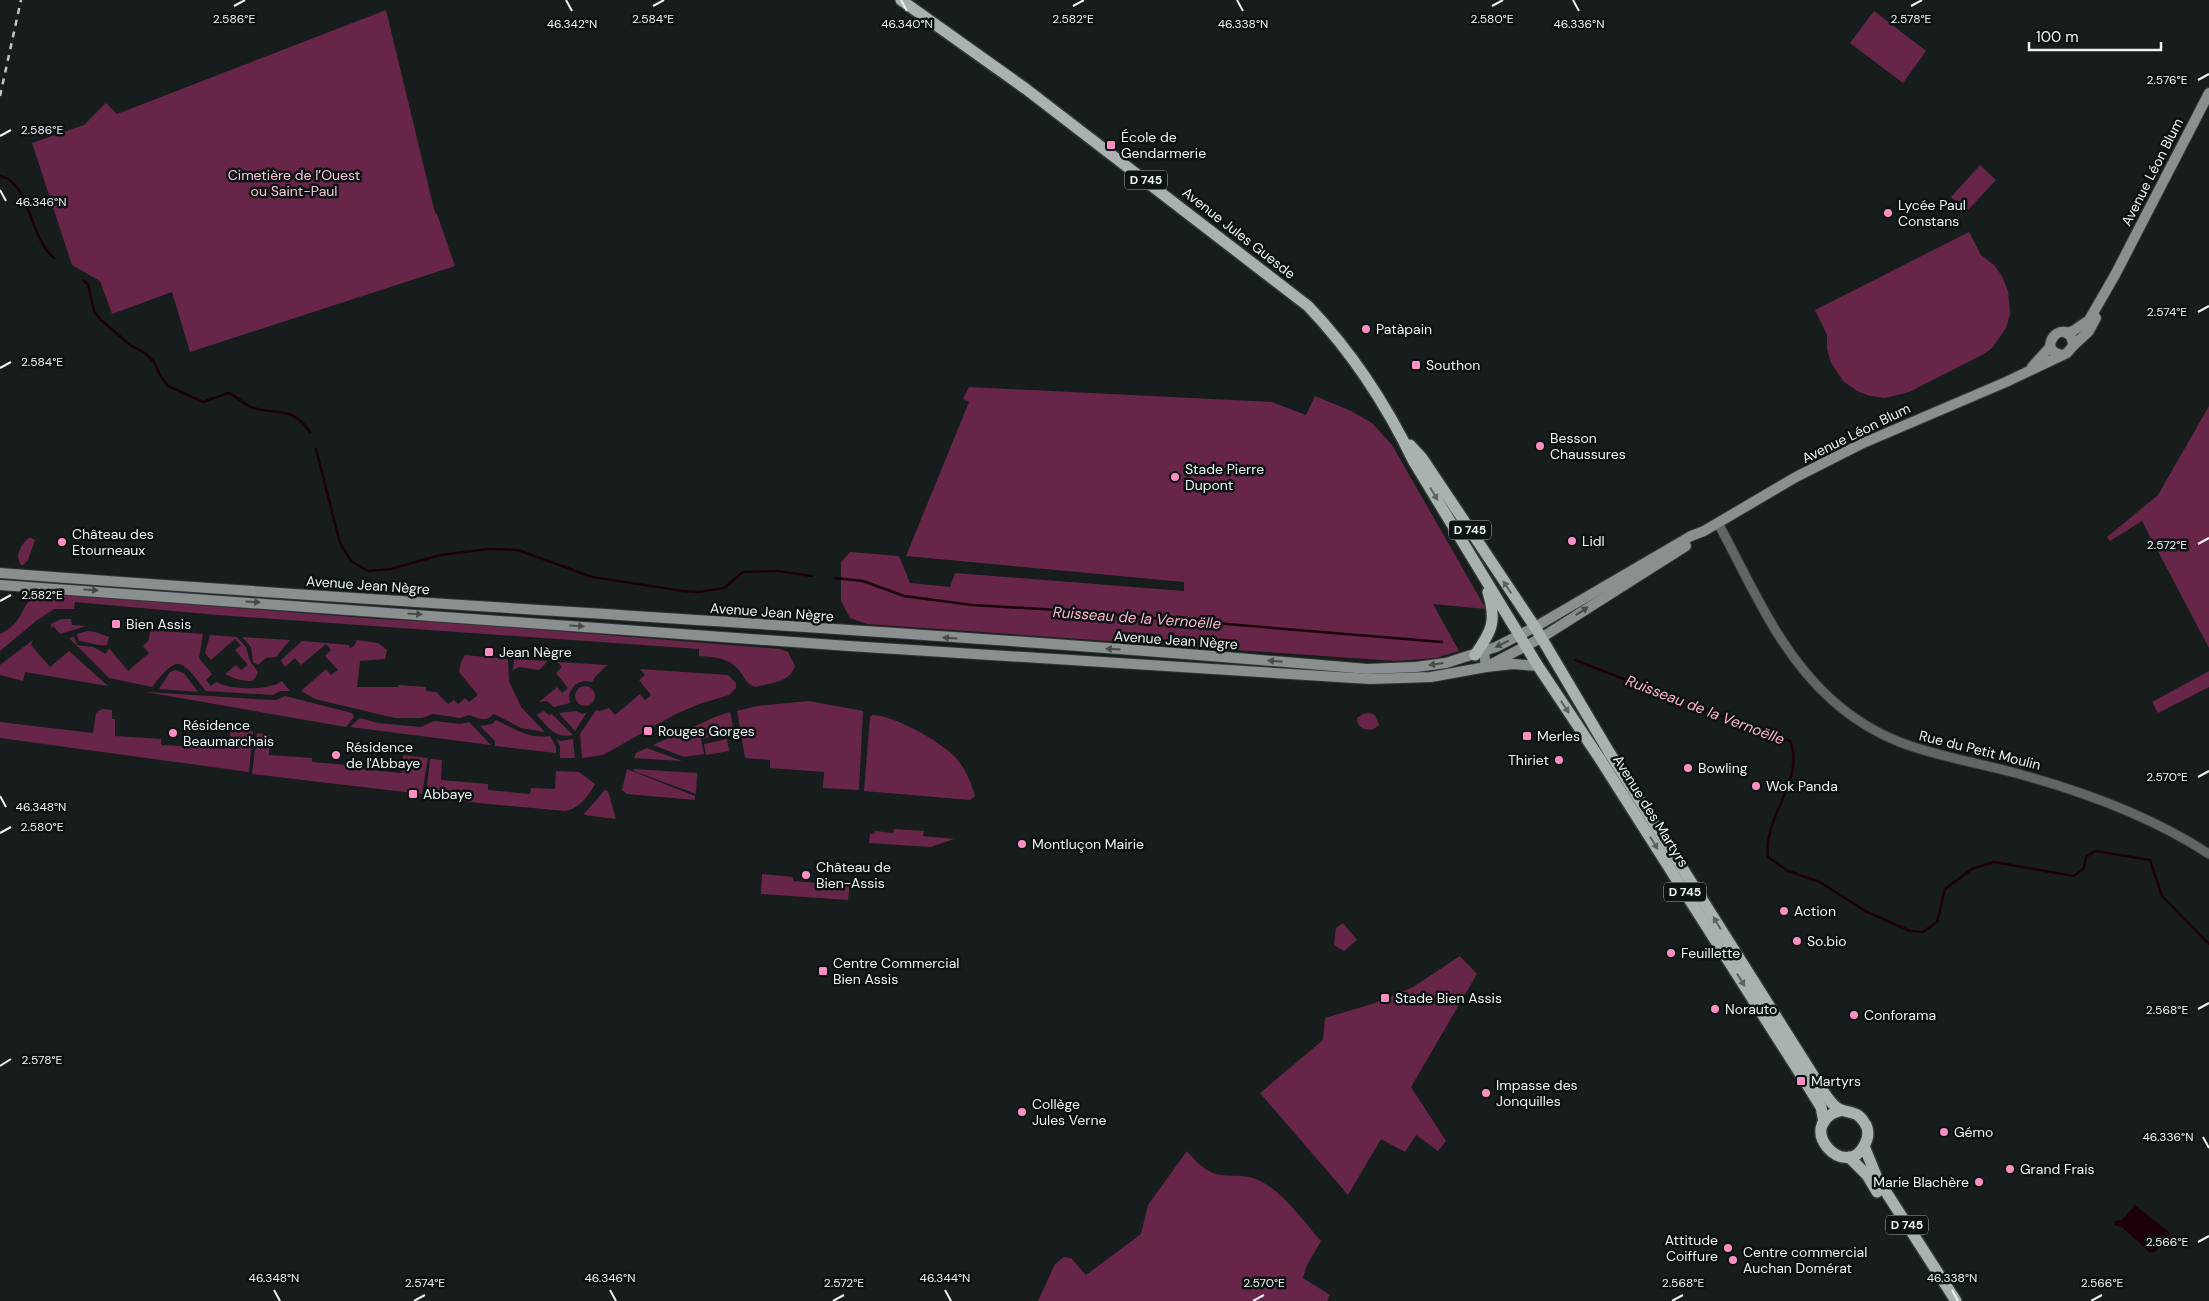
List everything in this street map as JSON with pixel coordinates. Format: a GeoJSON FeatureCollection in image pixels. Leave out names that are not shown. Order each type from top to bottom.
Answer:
{"type":"FeatureCollection","features":[{"type":"Feature","properties":{"kind":"main road","name":"Avenue Jules Guesde"},"geometry":{"type":"LineString","coordinates":[[903,0],[1026,89],[1308,306],[1343,345],[1402,437],[1414,462],[1526,647]]}},
{"type":"Feature","properties":{"kind":"main road","name":"Avenue Léon Blum"},"geometry":{"type":"LineString","coordinates":[[2026,373],[2050,347],[2053,336],[2059,332],[2073,331],[2089,320],[2115,275],[2209,93]]}},
{"type":"Feature","properties":{"kind":"main road","name":"Avenue Léon Blum"},"geometry":{"type":"LineString","coordinates":[[1535,627],[1796,477],[1861,444],[2026,373],[2067,353],[2089,331],[2120,277],[2209,104]]}},
{"type":"Feature","properties":{"kind":"main road"},"geometry":{"type":"LineString","coordinates":[[2066,333],[2070,335],[2073,346]]}},
{"type":"Feature","properties":{"kind":"main road"},"geometry":{"type":"LineString","coordinates":[[2050,347],[2054,352],[2061,355]]}},
{"type":"Feature","properties":{"kind":"main road","name":"Avenue Jules Guesde"},"geometry":{"type":"LineString","coordinates":[[1402,437],[1422,458],[1541,638]]}},
{"type":"Feature","properties":{"kind":"main road","name":"Avenue Léon Blum"},"geometry":{"type":"LineString","coordinates":[[1541,638],[1694,541],[1704,531]]}},
{"type":"Feature","properties":{"kind":"main road","name":"Avenue Jean Nègre"},"geometry":{"type":"LineString","coordinates":[[0,573],[538,612],[788,626],[1366,669],[1416,667],[1446,663],[1479,653],[1535,627]]}},
{"type":"Feature","properties":{"kind":"main road","name":"D 745"},"geometry":{"type":"LineString","coordinates":[[1479,653],[1492,627],[1494,618],[1493,608],[1482,574]]}},
{"type":"Feature","properties":{"kind":"main road","name":"Avenue Jean Nègre"},"geometry":{"type":"LineString","coordinates":[[0,584],[849,646],[1360,679],[1431,677],[1486,666],[1513,664],[1538,666]]}},
{"type":"Feature","properties":{"kind":"main road","name":"Avenue Jean Nègre"},"geometry":{"type":"LineString","coordinates":[[1486,666],[1541,638]]}},
{"type":"Feature","properties":{"kind":"main road","name":"Avenue des Martyrs"},"geometry":{"type":"LineString","coordinates":[[1541,638],[1609,752],[1675,853],[1823,1091],[1835,1106],[1842,1110]]}},
{"type":"Feature","properties":{"kind":"main road","name":"Avenue des Martyrs"},"geometry":{"type":"LineString","coordinates":[[1526,647],[1600,758],[1806,1082],[1821,1106],[1824,1122]]}},
{"type":"Feature","properties":{"kind":"main road"},"geometry":{"type":"LineString","coordinates":[[1479,653],[1486,666]]}},
{"type":"Feature","properties":{"kind":"main road"},"geometry":{"type":"LineString","coordinates":[[1842,1110],[1853,1112],[1864,1121],[1868,1136],[1864,1146],[1855,1155],[1849,1157],[1835,1155],[1824,1145],[1822,1132],[1824,1122],[1829,1116],[1842,1110]]}},
{"type":"Feature","properties":{"kind":"main road","name":"D 745"},"geometry":{"type":"LineString","coordinates":[[1864,1146],[1877,1178],[1956,1301]]}},
{"type":"Feature","properties":{"kind":"main road","name":"D 745"},"geometry":{"type":"LineString","coordinates":[[1849,1157],[1867,1175],[1947,1301]]}},
{"type":"Feature","properties":{"kind":"street","name":"Rue du Petit Moulin"},"geometry":{"type":"LineString","coordinates":[[1718,523],[1789,651],[1813,681],[1851,715],[1872,729],[1911,747],[2017,773],[2107,803],[2159,824],[2209,854]]}},
{"type":"Feature","properties":{"kind":"green space","name":"Cimetière de l’Ouest ou Saint-Paul"},"geometry":{"type":"Polygon","coordinates":[[[386,10],[435,213],[437,214],[455,266],[190,352],[172,292],[112,314],[100,281],[72,265],[32,143],[84,125],[106,103],[117,114],[386,10]]]}},
{"type":"Feature","properties":{"kind":"green space"},"geometry":{"type":"Polygon","coordinates":[[[1874,11],[1926,51],[1903,83],[1850,43],[1874,11]]]}},
{"type":"Feature","properties":{"kind":"green space"},"geometry":{"type":"Polygon","coordinates":[[[1980,165],[1996,180],[1967,211],[1951,197],[1980,165]]]}},
{"type":"Feature","properties":{"kind":"green space"},"geometry":{"type":"Polygon","coordinates":[[[1969,232],[1981,255],[1994,265],[2002,276],[2008,291],[2010,314],[2006,328],[1992,348],[1984,354],[1909,392],[1885,398],[1870,396],[1857,391],[1844,382],[1831,363],[1827,349],[1827,335],[1815,310],[1969,232]]]}},
{"type":"Feature","properties":{"kind":"green space","name":"Stade Pierre Dupont"},"geometry":{"type":"Polygon","coordinates":[[[969,387],[1272,402],[1306,415],[1315,396],[1351,411],[1372,423],[1392,445],[1486,609],[1433,604],[1459,651],[1435,658],[1395,661],[867,624],[850,618],[841,601],[841,562],[850,552],[899,556],[910,583],[950,587],[955,573],[1184,591],[1184,582],[906,556],[969,402],[963,399],[969,387]]]}},
{"type":"Feature","properties":{"kind":"green space"},"geometry":{"type":"Polygon","coordinates":[[[2209,406],[2209,648],[2142,521],[2110,541],[2107,537],[2158,495],[2209,406]]]}},
{"type":"Feature","properties":{"kind":"green space"},"geometry":{"type":"Polygon","coordinates":[[[29,538],[35,540],[28,560],[22,566],[18,559],[19,551],[29,538]]]}},
{"type":"Feature","properties":{"kind":"green space"},"geometry":{"type":"Polygon","coordinates":[[[42,593],[379,619],[471,624],[780,649],[788,652],[795,666],[789,676],[784,679],[755,687],[748,683],[733,664],[717,658],[699,656],[699,649],[218,615],[75,602],[74,609],[54,609],[36,621],[0,651],[0,634],[16,622],[32,596],[42,593]]]}},
{"type":"Feature","properties":{"kind":"green space"},"geometry":{"type":"Polygon","coordinates":[[[61,619],[71,619],[72,625],[86,626],[60,634],[53,626],[51,628],[51,624],[61,619]]]}},
{"type":"Feature","properties":{"kind":"green space"},"geometry":{"type":"Polygon","coordinates":[[[150,630],[203,634],[199,658],[212,674],[206,680],[211,686],[216,682],[231,687],[259,688],[282,681],[290,691],[280,691],[273,695],[206,691],[191,672],[180,664],[168,668],[152,687],[109,678],[69,638],[74,637],[77,645],[93,647],[106,654],[109,648],[128,671],[149,653],[143,646],[149,640],[150,630]]]}},
{"type":"Feature","properties":{"kind":"green space"},"geometry":{"type":"Polygon","coordinates":[[[87,631],[109,637],[107,645],[79,641],[77,634],[87,631]]]}},
{"type":"Feature","properties":{"kind":"green space"},"geometry":{"type":"Polygon","coordinates":[[[210,635],[237,637],[246,647],[250,661],[258,672],[252,681],[245,681],[225,674],[236,665],[241,670],[248,665],[235,650],[241,645],[235,639],[211,660],[205,653],[210,635]]]}},
{"type":"Feature","properties":{"kind":"green space"},"geometry":{"type":"Polygon","coordinates":[[[242,637],[290,640],[276,657],[266,658],[258,665],[253,662],[251,647],[242,637]]]}},
{"type":"Feature","properties":{"kind":"green space"},"geometry":{"type":"Polygon","coordinates":[[[33,640],[31,645],[50,667],[69,651],[108,686],[25,672],[23,681],[0,675],[0,665],[33,640]]]}},
{"type":"Feature","properties":{"kind":"green space"},"geometry":{"type":"Polygon","coordinates":[[[357,640],[378,643],[387,650],[385,659],[360,661],[357,687],[398,687],[399,685],[426,687],[426,691],[436,692],[448,704],[454,700],[458,704],[465,698],[469,702],[478,695],[459,672],[465,655],[508,659],[509,681],[521,707],[545,732],[521,728],[494,714],[485,719],[469,715],[460,718],[433,714],[422,718],[395,718],[315,699],[301,691],[326,669],[331,675],[338,670],[325,656],[331,650],[326,644],[301,665],[295,658],[285,667],[281,660],[302,641],[349,645],[350,648],[354,646],[357,640]]]}},
{"type":"Feature","properties":{"kind":"green space"},"geometry":{"type":"Polygon","coordinates":[[[514,659],[548,661],[539,670],[519,667],[513,670],[514,659]]]}},
{"type":"Feature","properties":{"kind":"green space"},"geometry":{"type":"Polygon","coordinates":[[[557,662],[607,665],[592,682],[584,681],[574,686],[569,696],[570,703],[554,707],[547,701],[539,702],[557,687],[562,693],[568,688],[556,673],[562,667],[557,662]]]}},
{"type":"Feature","properties":{"kind":"green space"},"geometry":{"type":"Polygon","coordinates":[[[640,669],[728,675],[736,683],[736,688],[729,695],[699,704],[676,714],[603,755],[582,758],[580,734],[596,710],[600,711],[609,708],[615,715],[640,694],[645,700],[651,695],[639,680],[645,675],[640,669]]]}},
{"type":"Feature","properties":{"kind":"green space"},"geometry":{"type":"Polygon","coordinates":[[[175,670],[184,673],[198,692],[159,689],[170,672],[175,670]]]}},
{"type":"Feature","properties":{"kind":"green space"},"geometry":{"type":"Polygon","coordinates":[[[2209,671],[2209,687],[2158,713],[2152,702],[2209,671]]]}},
{"type":"Feature","properties":{"kind":"green space"},"geometry":{"type":"Polygon","coordinates":[[[585,686],[592,689],[595,696],[592,703],[585,706],[578,703],[575,696],[578,689],[585,686]]]}},
{"type":"Feature","properties":{"kind":"green space"},"geometry":{"type":"Polygon","coordinates":[[[146,692],[271,700],[277,700],[285,696],[352,713],[354,717],[346,727],[146,692]]]}},
{"type":"Feature","properties":{"kind":"green space"},"geometry":{"type":"Polygon","coordinates":[[[809,701],[863,711],[859,790],[823,788],[824,772],[770,768],[770,760],[745,758],[737,711],[757,706],[809,701]]]}},
{"type":"Feature","properties":{"kind":"green space"},"geometry":{"type":"Polygon","coordinates":[[[102,709],[112,710],[112,719],[115,719],[115,736],[161,739],[161,745],[204,747],[205,743],[229,744],[231,726],[253,731],[249,772],[0,738],[0,722],[93,733],[96,713],[102,709]]]}},
{"type":"Feature","properties":{"kind":"green space"},"geometry":{"type":"Polygon","coordinates":[[[544,711],[549,715],[552,714],[573,735],[557,734],[548,728],[537,715],[544,711]]]}},
{"type":"Feature","properties":{"kind":"green space"},"geometry":{"type":"Polygon","coordinates":[[[577,711],[582,714],[587,712],[575,731],[559,713],[577,711]]]}},
{"type":"Feature","properties":{"kind":"green space"},"geometry":{"type":"Polygon","coordinates":[[[730,712],[734,732],[701,739],[704,754],[684,757],[653,745],[715,717],[730,712]]]}},
{"type":"Feature","properties":{"kind":"green space"},"geometry":{"type":"Polygon","coordinates":[[[1369,713],[1375,715],[1379,725],[1369,730],[1359,726],[1357,718],[1369,713]]]}},
{"type":"Feature","properties":{"kind":"green space"},"geometry":{"type":"Polygon","coordinates":[[[872,715],[892,719],[915,729],[946,749],[964,769],[975,796],[970,800],[864,791],[870,717],[872,715]]]}},
{"type":"Feature","properties":{"kind":"green space"},"geometry":{"type":"Polygon","coordinates":[[[360,718],[378,723],[421,727],[434,721],[460,724],[469,722],[491,745],[350,727],[360,718]]]}},
{"type":"Feature","properties":{"kind":"green space"},"geometry":{"type":"Polygon","coordinates":[[[496,720],[528,735],[550,736],[556,747],[556,753],[495,746],[495,741],[480,726],[492,724],[496,720]]]}},
{"type":"Feature","properties":{"kind":"green space"},"geometry":{"type":"Polygon","coordinates":[[[257,733],[270,735],[269,755],[312,758],[312,762],[359,766],[359,769],[402,773],[403,755],[428,758],[422,794],[252,774],[257,733]]]}},
{"type":"Feature","properties":{"kind":"green space"},"geometry":{"type":"Polygon","coordinates":[[[557,739],[561,741],[573,739],[575,758],[560,758],[560,747],[557,739]]]}},
{"type":"Feature","properties":{"kind":"green space"},"geometry":{"type":"Polygon","coordinates":[[[727,739],[729,751],[706,755],[704,744],[727,739]]]}},
{"type":"Feature","properties":{"kind":"green space"},"geometry":{"type":"Polygon","coordinates":[[[647,748],[682,761],[634,758],[636,753],[647,748]]]}},
{"type":"Feature","properties":{"kind":"green space"},"geometry":{"type":"Polygon","coordinates":[[[430,759],[442,760],[441,780],[488,784],[488,790],[530,794],[531,788],[555,789],[556,771],[579,772],[595,784],[587,797],[575,807],[565,811],[479,803],[426,795],[430,759]]]}},
{"type":"Feature","properties":{"kind":"green space"},"geometry":{"type":"Polygon","coordinates":[[[627,769],[695,796],[695,800],[627,794],[622,790],[627,769]]]}},
{"type":"Feature","properties":{"kind":"green space"},"geometry":{"type":"Polygon","coordinates":[[[634,769],[697,773],[696,794],[634,771],[634,769]]]}},
{"type":"Feature","properties":{"kind":"green space"},"geometry":{"type":"Polygon","coordinates":[[[605,790],[608,791],[616,819],[585,815],[584,814],[605,790]]]}},
{"type":"Feature","properties":{"kind":"green space"},"geometry":{"type":"Polygon","coordinates":[[[894,829],[924,831],[923,836],[954,839],[931,847],[869,843],[870,834],[874,834],[875,831],[893,833],[894,829]]]}},
{"type":"Feature","properties":{"kind":"green space"},"geometry":{"type":"Polygon","coordinates":[[[762,874],[793,877],[793,881],[817,883],[818,879],[850,883],[848,900],[761,894],[762,874]]]}},
{"type":"Feature","properties":{"kind":"green space"},"geometry":{"type":"Polygon","coordinates":[[[1343,923],[1357,940],[1344,951],[1334,945],[1336,928],[1343,923]]]}},
{"type":"Feature","properties":{"kind":"green space"},"geometry":{"type":"Polygon","coordinates":[[[1460,956],[1477,974],[1411,1087],[1446,1141],[1438,1151],[1416,1135],[1405,1152],[1381,1139],[1348,1195],[1260,1093],[1323,1040],[1325,1018],[1375,1003],[1413,987],[1460,956]]]}},
{"type":"Feature","properties":{"kind":"green space"},"geometry":{"type":"Polygon","coordinates":[[[1187,1151],[1198,1164],[1213,1173],[1258,1180],[1276,1192],[1292,1207],[1321,1241],[1307,1265],[1303,1278],[1330,1295],[1327,1301],[1038,1301],[1055,1264],[1064,1257],[1071,1258],[1086,1275],[1141,1234],[1148,1205],[1187,1151]]]}},
{"type":"Feature","properties":{"kind":"shaded area"},"geometry":{"type":"Polygon","coordinates":[[[2135,1205],[2169,1232],[2169,1235],[2155,1252],[2150,1253],[2122,1227],[2114,1225],[2115,1221],[2122,1220],[2135,1205]]]}},
{"type":"Feature","properties":{"kind":"waterway","name":"Ruisseau de la Vernoëlle"},"geometry":{"type":"LineString","coordinates":[[0,176],[10,181],[18,189],[39,237],[45,248],[54,258]]}},
{"type":"Feature","properties":{"kind":"waterway","name":"Ruisseau de la Vernoëlle"},"geometry":{"type":"LineString","coordinates":[[83,280],[88,284],[94,311],[100,319],[130,345],[145,353],[154,362],[168,386],[203,402],[228,393],[251,407],[284,413],[297,418],[310,432]]}},
{"type":"Feature","properties":{"kind":"waterway","name":"Ruisseau de la Vernoëlle"},"geometry":{"type":"LineString","coordinates":[[316,449],[340,543],[351,561],[368,571],[391,569],[440,555],[489,549],[518,550],[592,577],[683,591],[699,592],[724,588],[743,572],[778,571],[812,576]]}},
{"type":"Feature","properties":{"kind":"waterway","name":"Ruisseau de la Vernoëlle"},"geometry":{"type":"LineString","coordinates":[[835,578],[863,581],[904,596],[972,605],[1058,610],[1442,642]]}},
{"type":"Feature","properties":{"kind":"waterway","name":"Ruisseau de la Vernoëlle"},"geometry":{"type":"LineString","coordinates":[[1575,660],[1790,741],[1793,755],[1792,770],[1771,828],[1768,842],[1768,857],[1788,871],[1820,882],[1865,911],[1910,931],[1923,932],[1937,922],[1945,889],[1972,869],[1994,862],[2074,876],[2084,868],[2086,857],[2095,851],[2150,860],[2162,896],[2209,944]]}},
{"type":"Feature","properties":{"kind":"railway"},"geometry":{"type":"LineString","coordinates":[[0,96],[21,0]]}},
{"type":"Feature","properties":{"kind":"place","name":"École de Gendarmerie"},"geometry":{"type":"Point","coordinates":[1111,145]}},
{"type":"Feature","properties":{"kind":"place","name":"Lycée Paul Constans"},"geometry":{"type":"Point","coordinates":[1888,213]}},
{"type":"Feature","properties":{"kind":"place","name":"Patàpain"},"geometry":{"type":"Point","coordinates":[1366,329]}},
{"type":"Feature","properties":{"kind":"place","name":"Southon"},"geometry":{"type":"Point","coordinates":[1416,365]}},
{"type":"Feature","properties":{"kind":"place","name":"Besson Chaussures"},"geometry":{"type":"Point","coordinates":[1540,446]}},
{"type":"Feature","properties":{"kind":"place","name":"Stade Pierre Dupont"},"geometry":{"type":"Point","coordinates":[1175,477]}},
{"type":"Feature","properties":{"kind":"place","name":"Lidl"},"geometry":{"type":"Point","coordinates":[1572,541]}},
{"type":"Feature","properties":{"kind":"place","name":"Château des Etourneaux"},"geometry":{"type":"Point","coordinates":[62,542]}},
{"type":"Feature","properties":{"kind":"place","name":"Bien Assis"},"geometry":{"type":"Point","coordinates":[116,624]}},
{"type":"Feature","properties":{"kind":"place","name":"Jean Nègre"},"geometry":{"type":"Point","coordinates":[489,652]}},
{"type":"Feature","properties":{"kind":"place","name":"Rouges Gorges"},"geometry":{"type":"Point","coordinates":[648,731]}},
{"type":"Feature","properties":{"kind":"place","name":"Résidence Beaumarchais"},"geometry":{"type":"Point","coordinates":[173,733]}},
{"type":"Feature","properties":{"kind":"place","name":"Merles"},"geometry":{"type":"Point","coordinates":[1527,736]}},
{"type":"Feature","properties":{"kind":"place","name":"Résidence de l'Abbaye"},"geometry":{"type":"Point","coordinates":[336,755]}},
{"type":"Feature","properties":{"kind":"place","name":"Thiriet"},"geometry":{"type":"Point","coordinates":[1559,760]}},
{"type":"Feature","properties":{"kind":"place","name":"Bowling"},"geometry":{"type":"Point","coordinates":[1688,768]}},
{"type":"Feature","properties":{"kind":"place","name":"Wok Panda"},"geometry":{"type":"Point","coordinates":[1756,786]}},
{"type":"Feature","properties":{"kind":"place","name":"Abbaye"},"geometry":{"type":"Point","coordinates":[413,794]}},
{"type":"Feature","properties":{"kind":"place","name":"Montluçon Mairie"},"geometry":{"type":"Point","coordinates":[1022,844]}},
{"type":"Feature","properties":{"kind":"place","name":"Château de Bien-Assis"},"geometry":{"type":"Point","coordinates":[806,875]}},
{"type":"Feature","properties":{"kind":"place","name":"Action"},"geometry":{"type":"Point","coordinates":[1784,911]}},
{"type":"Feature","properties":{"kind":"place","name":"So.bio"},"geometry":{"type":"Point","coordinates":[1797,941]}},
{"type":"Feature","properties":{"kind":"place","name":"Feuillette"},"geometry":{"type":"Point","coordinates":[1671,953]}},
{"type":"Feature","properties":{"kind":"place","name":"Centre Commercial Bien Assis"},"geometry":{"type":"Point","coordinates":[823,971]}},
{"type":"Feature","properties":{"kind":"place","name":"Stade Bien Assis"},"geometry":{"type":"Point","coordinates":[1385,998]}},
{"type":"Feature","properties":{"kind":"place","name":"Norauto"},"geometry":{"type":"Point","coordinates":[1715,1009]}},
{"type":"Feature","properties":{"kind":"place","name":"Conforama"},"geometry":{"type":"Point","coordinates":[1854,1015]}},
{"type":"Feature","properties":{"kind":"place","name":"Martyrs"},"geometry":{"type":"Point","coordinates":[1801,1081]}},
{"type":"Feature","properties":{"kind":"place","name":"Impasse des Jonquilles"},"geometry":{"type":"Point","coordinates":[1486,1093]}},
{"type":"Feature","properties":{"kind":"place","name":"Collège Jules Verne"},"geometry":{"type":"Point","coordinates":[1022,1112]}},
{"type":"Feature","properties":{"kind":"place","name":"Gémo"},"geometry":{"type":"Point","coordinates":[1944,1132]}},
{"type":"Feature","properties":{"kind":"place","name":"Grand Frais"},"geometry":{"type":"Point","coordinates":[2010,1169]}},
{"type":"Feature","properties":{"kind":"place","name":"Marie Blachère"},"geometry":{"type":"Point","coordinates":[1979,1182]}},
{"type":"Feature","properties":{"kind":"place","name":"Attitude Coiffure"},"geometry":{"type":"Point","coordinates":[1728,1248]}},
{"type":"Feature","properties":{"kind":"place","name":"Centre commercial Auchan Domérat"},"geometry":{"type":"Point","coordinates":[1733,1260]}}]}
